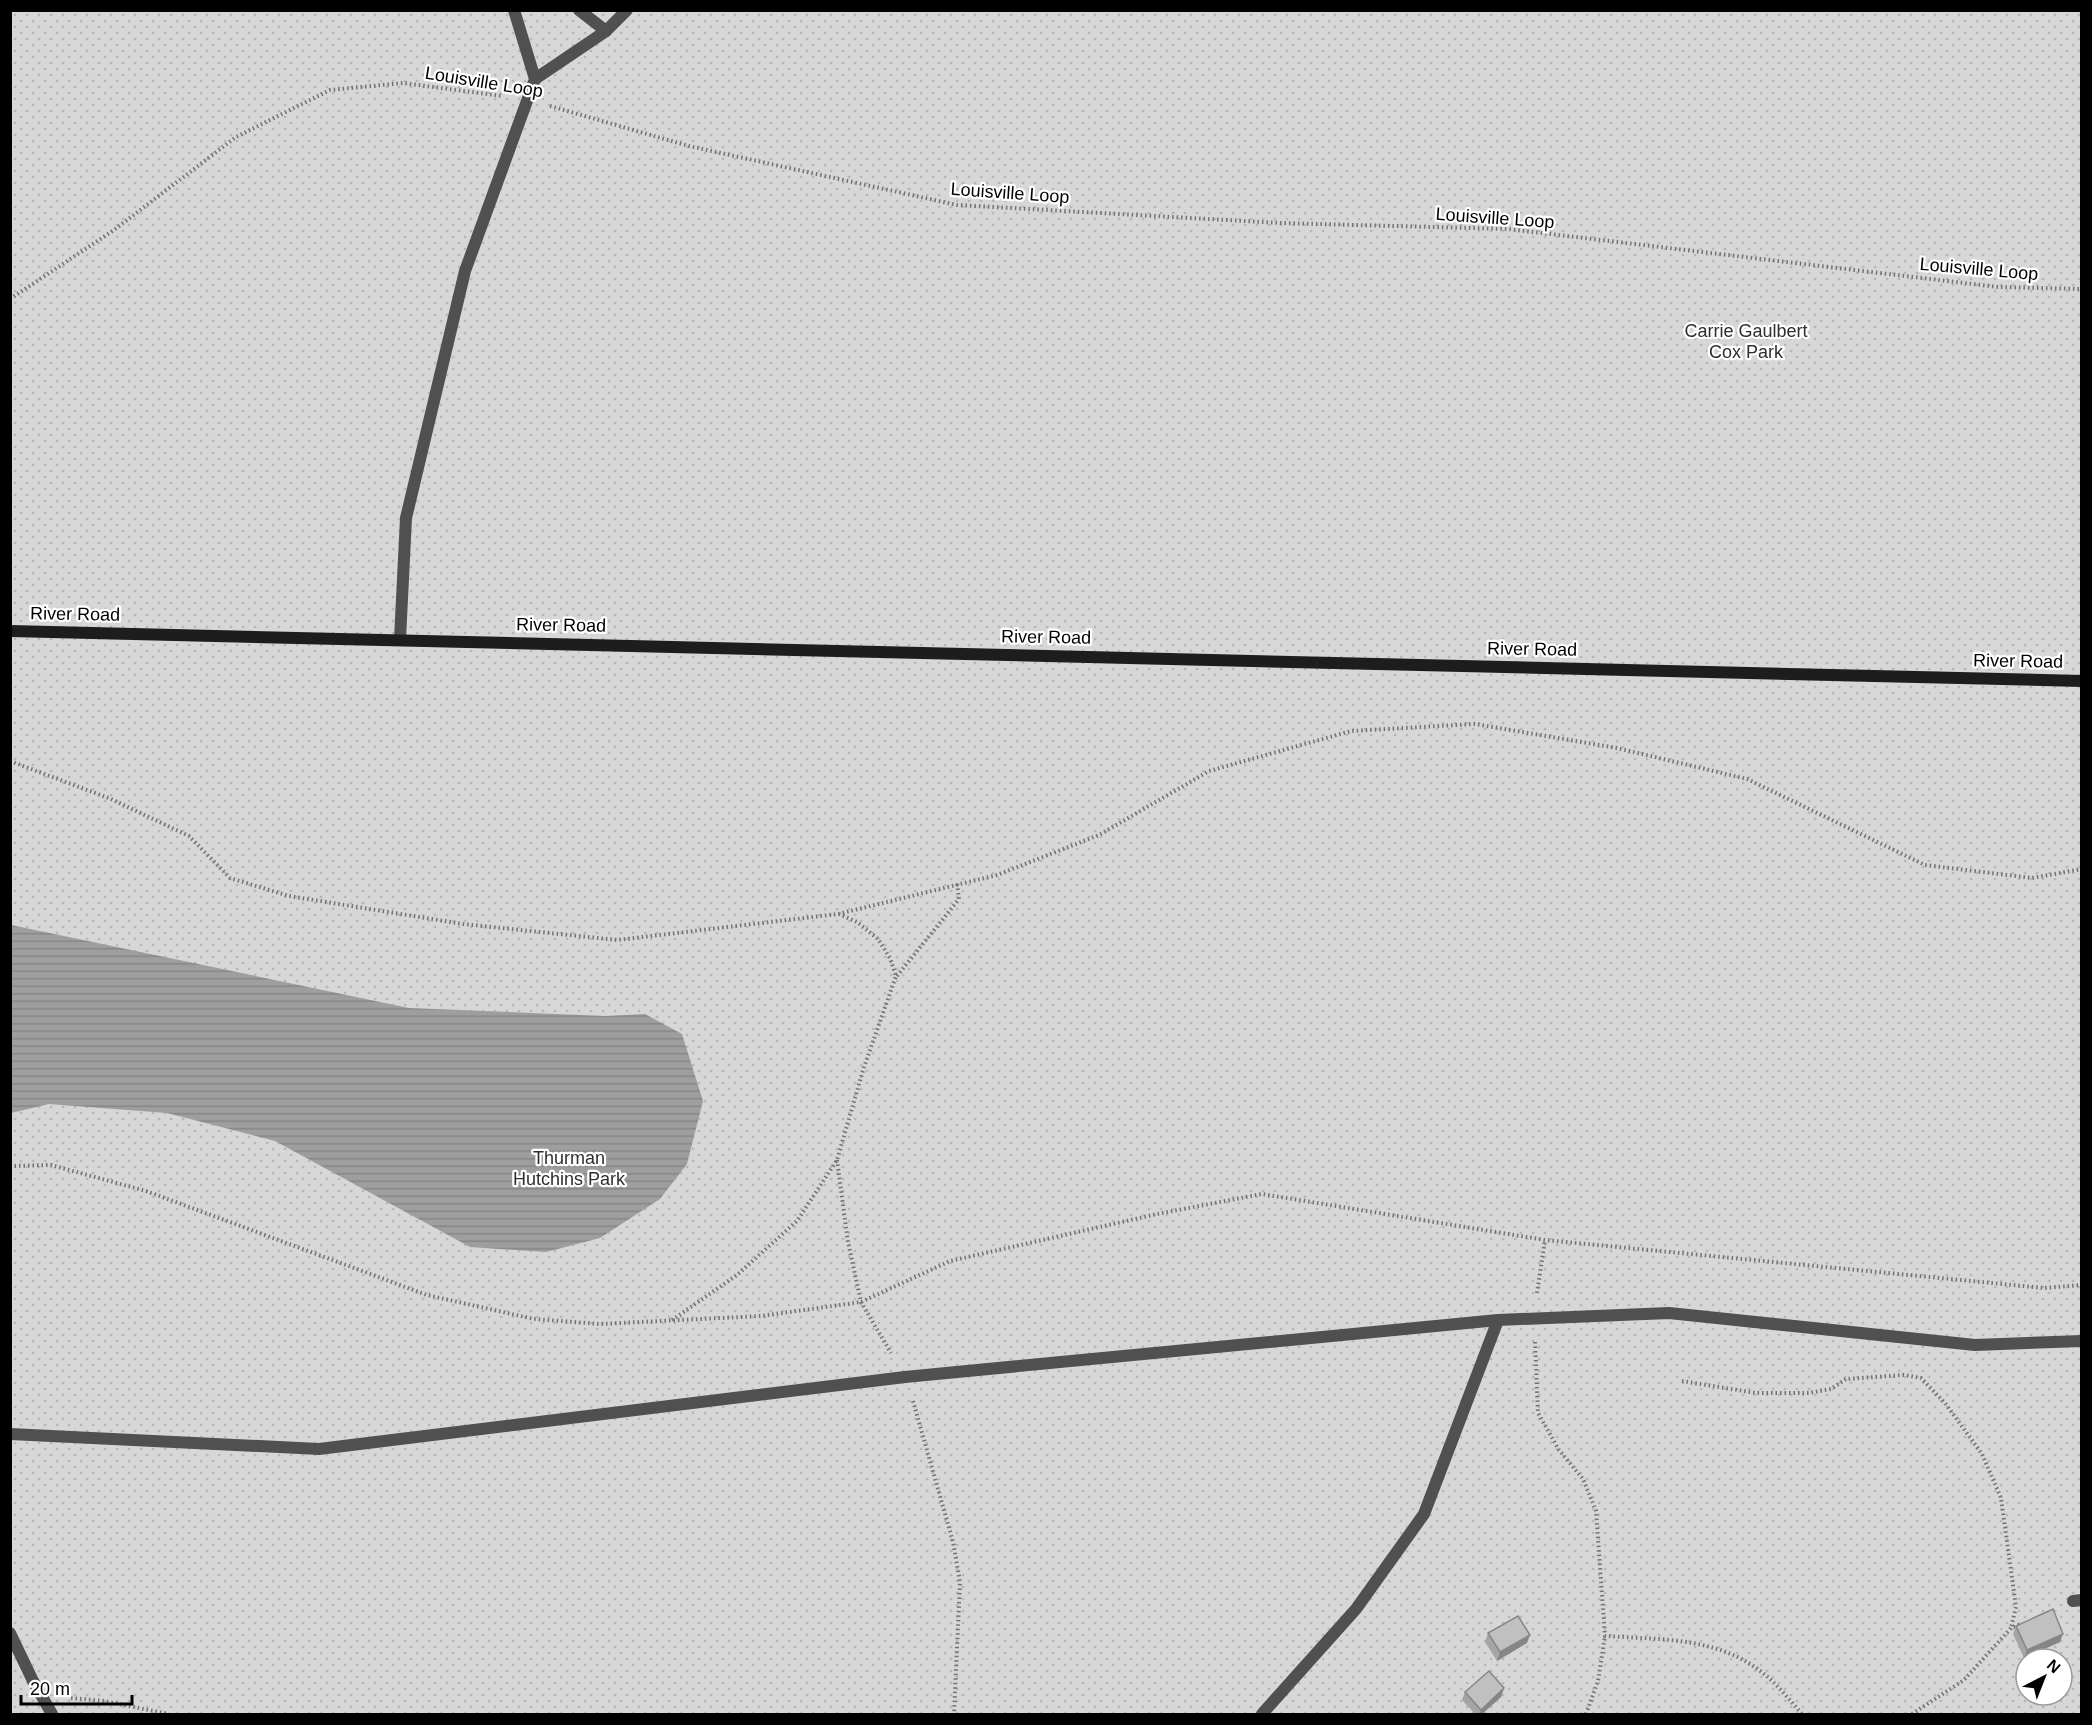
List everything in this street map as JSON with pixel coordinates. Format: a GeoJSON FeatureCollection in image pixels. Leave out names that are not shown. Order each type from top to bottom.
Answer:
{"type":"FeatureCollection","features":[{"type":"Feature","properties":{"kind":"street","name":"River Road"},"geometry":{"type":"LineString","coordinates":[[10,631],[2082,681]]}},
{"type":"Feature","properties":{"kind":"lane"},"geometry":{"type":"LineString","coordinates":[[400,639],[406,518],[462,282],[530,100],[535,79],[514,10]]}},
{"type":"Feature","properties":{"kind":"lane"},"geometry":{"type":"LineString","coordinates":[[579,10],[606,32]]}},
{"type":"Feature","properties":{"kind":"lane"},"geometry":{"type":"LineString","coordinates":[[535,79],[606,32],[627,10]]}},
{"type":"Feature","properties":{"kind":"lane"},"geometry":{"type":"LineString","coordinates":[[10,1434],[319,1449],[905,1377],[1498,1320],[1669,1313],[1975,1345],[2082,1341]]}},
{"type":"Feature","properties":{"kind":"lane"},"geometry":{"type":"LineString","coordinates":[[1262,1714],[1356,1609],[1424,1514],[1498,1320]]}},
{"type":"Feature","properties":{"kind":"lane"},"geometry":{"type":"LineString","coordinates":[[10,1633],[52,1714]]}},
{"type":"Feature","properties":{"kind":"path","name":"Louisville Loop"},"geometry":{"type":"LineString","coordinates":[[10,299],[114,230],[236,137],[330,90],[403,83],[530,100],[689,146],[957,206],[1280,223],[1508,230],[1998,287],[2082,289]]}},
{"type":"Feature","properties":{"kind":"path"},"geometry":{"type":"LineString","coordinates":[[10,761],[111,799],[189,836],[230,878],[289,896],[463,924],[617,940],[838,914],[997,875],[1099,835],[1209,771],[1351,731],[1475,724],[1617,748],[1747,779],[1925,865],[2032,878],[2082,869]]}},
{"type":"Feature","properties":{"kind":"path"},"geometry":{"type":"LineString","coordinates":[[670,1322],[737,1275],[796,1221],[837,1160],[864,1067],[896,976],[959,899],[957,883]]}},
{"type":"Feature","properties":{"kind":"path"},"geometry":{"type":"LineString","coordinates":[[838,914],[856,922],[878,939],[890,958],[896,976]]}},
{"type":"Feature","properties":{"kind":"path"},"geometry":{"type":"LineString","coordinates":[[837,1160],[848,1242],[861,1302],[905,1377],[953,1542],[960,1582],[960,1629],[954,1714]]}},
{"type":"Feature","properties":{"kind":"path"},"geometry":{"type":"LineString","coordinates":[[10,1166],[51,1165],[146,1191],[427,1295],[534,1319],[600,1324],[761,1316],[861,1302],[950,1261],[1157,1214],[1262,1194],[1545,1240],[2044,1288],[2082,1286]]}},
{"type":"Feature","properties":{"kind":"path"},"geometry":{"type":"LineString","coordinates":[[1682,1381],[1756,1393],[1809,1394],[1831,1389],[1846,1379],[1904,1375],[1921,1378],[1944,1403],[1982,1454],[2001,1498],[2016,1607],[2011,1628]]}},
{"type":"Feature","properties":{"kind":"path"},"geometry":{"type":"LineString","coordinates":[[1538,1413],[1559,1450],[1583,1479],[1596,1511],[1605,1636],[1598,1681],[1586,1714]]}},
{"type":"Feature","properties":{"kind":"path"},"geometry":{"type":"LineString","coordinates":[[1912,1714],[1964,1680],[2011,1628],[2031,1619]]}},
{"type":"Feature","properties":{"kind":"path"},"geometry":{"type":"LineString","coordinates":[[1605,1636],[1700,1642],[1740,1657],[1771,1679],[1802,1714]]}},
{"type":"Feature","properties":{"kind":"path"},"geometry":{"type":"LineString","coordinates":[[41,1696],[104,1701],[169,1714]]}},
{"type":"Feature","properties":{"kind":"green space","name":"Thurman Hutchins Park"},"geometry":{"type":"Polygon","coordinates":[[[11,11],[2081,11],[2081,1714],[11,1714],[11,11]]]}},
{"type":"Feature","properties":{"kind":"shaded area"},"geometry":{"type":"Polygon","coordinates":[[[11,925],[409,1008],[605,1016],[645,1014],[682,1034],[703,1101],[687,1164],[660,1199],[600,1238],[546,1252],[470,1247],[275,1141],[167,1113],[49,1104],[11,1113],[11,925]]]}},
{"type":"Feature","properties":{"kind":"building"},"geometry":{"type":"Polygon","coordinates":[[[2053,1609],[2063,1634],[2034,1647],[2026,1647],[2016,1626],[2053,1609]]]}},
{"type":"Feature","properties":{"kind":"building"},"geometry":{"type":"Polygon","coordinates":[[[1518,1616],[1530,1635],[1500,1652],[1488,1633],[1518,1616]]]}},
{"type":"Feature","properties":{"kind":"building"},"geometry":{"type":"Polygon","coordinates":[[[1489,1671],[1504,1688],[1481,1710],[1465,1692],[1489,1671]]]}},
{"type":"Feature","properties":{"kind":"park label","name":"Carrie Gaulbert Cox Park"},"geometry":{"type":"Point","coordinates":[1746,341]}}]}
